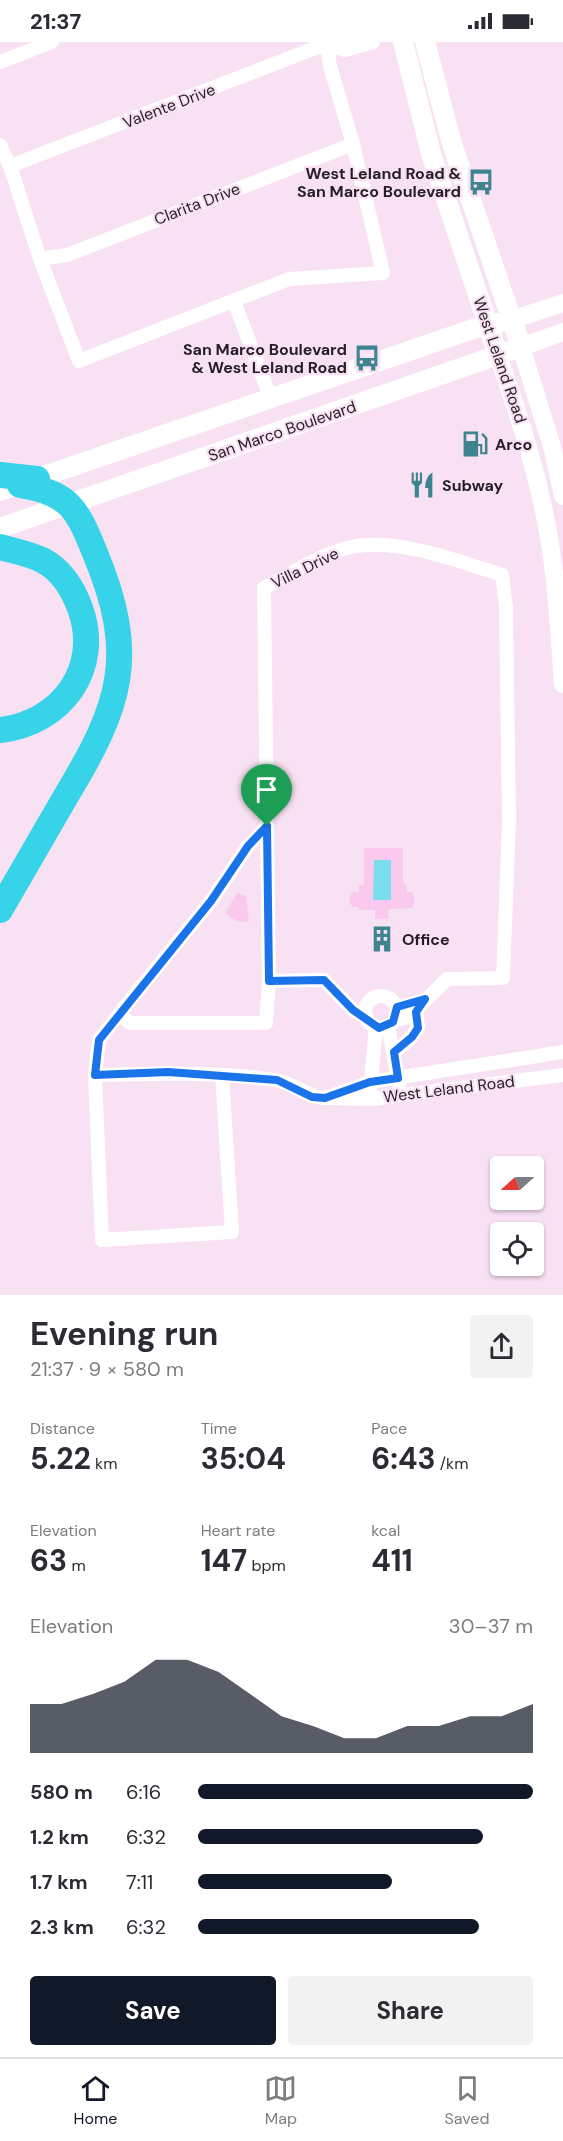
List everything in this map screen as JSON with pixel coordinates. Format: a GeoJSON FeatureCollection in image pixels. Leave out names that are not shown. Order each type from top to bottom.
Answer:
{"type":"FeatureCollection","features":[{"type":"Feature","properties":{"kind":"highway"},"geometry":{"type":"LineString","coordinates":[[0,910],[93,751],[114,701],[119,643],[116,617],[83,524],[71,506],[47,489],[14,483]]}},
{"type":"Feature","properties":{"kind":"highway"},"geometry":{"type":"LineString","coordinates":[[0,547],[44,561],[59,573],[71,587],[77,600],[85,621],[86,639],[85,660],[71,691],[48,714],[35,721],[0,729]]}},
{"type":"Feature","properties":{"kind":"main road","name":"West Leland Road"},"geometry":{"type":"LineString","coordinates":[[403,42],[432,157],[498,355]]}},
{"type":"Feature","properties":{"kind":"main road"},"geometry":{"type":"LineString","coordinates":[[414,42],[437,129],[452,144]]}},
{"type":"Feature","properties":{"kind":"main road","name":"West Leland Road"},"geometry":{"type":"LineString","coordinates":[[424,42],[452,144],[521,347]]}},
{"type":"Feature","properties":{"kind":"main road"},"geometry":{"type":"LineString","coordinates":[[431,344],[460,323],[470,305],[442,215],[432,157]]}},
{"type":"Feature","properties":{"kind":"main road","name":"San Marco Boulevard"},"geometry":{"type":"LineString","coordinates":[[14,483],[272,399],[488,325],[511,320]]}},
{"type":"Feature","properties":{"kind":"main road","name":"San Marco Boulevard"},"geometry":{"type":"LineString","coordinates":[[0,528],[71,506],[521,347]]}},
{"type":"Feature","properties":{"kind":"street"},"geometry":{"type":"LineString","coordinates":[[0,62],[52,42]]}},
{"type":"Feature","properties":{"kind":"street","name":"Valente Drive"},"geometry":{"type":"LineString","coordinates":[[10,166],[328,43],[345,50],[373,42]]}},
{"type":"Feature","properties":{"kind":"street"},"geometry":{"type":"LineString","coordinates":[[0,145],[10,166],[40,259],[79,361],[289,279],[383,273],[353,144],[330,66],[328,43]]}},
{"type":"Feature","properties":{"kind":"street","name":"Clarita Drive"},"geometry":{"type":"LineString","coordinates":[[40,259],[67,255],[353,144]]}},
{"type":"Feature","properties":{"kind":"street"},"geometry":{"type":"LineString","coordinates":[[234,301],[272,399]]}},
{"type":"Feature","properties":{"kind":"street","name":"San Marco Boulevard"},"geometry":{"type":"LineString","coordinates":[[511,320],[563,303]]}},
{"type":"Feature","properties":{"kind":"street","name":"San Marco Boulevard"},"geometry":{"type":"LineString","coordinates":[[521,347],[563,332]]}},
{"type":"Feature","properties":{"kind":"street","name":"West Leland Road"},"geometry":{"type":"LineString","coordinates":[[521,347],[553,450],[563,496]]}},
{"type":"Feature","properties":{"kind":"street","name":"West Leland Road"},"geometry":{"type":"LineString","coordinates":[[498,355],[524,431],[539,487],[553,564],[563,684]]}},
{"type":"Feature","properties":{"kind":"street","name":"Villa Drive"},"geometry":{"type":"LineString","coordinates":[[119,1014],[130,1023],[266,1023],[269,981],[264,588],[348,547],[391,546],[435,554],[501,575],[507,607],[508,809],[503,978],[447,979],[425,999],[416,1012]]}},
{"type":"Feature","properties":{"kind":"street"},"geometry":{"type":"LineString","coordinates":[[222,1075],[232,1232],[102,1240],[95,1075],[99,1040],[211,901],[248,846],[267,826]]}},
{"type":"Feature","properties":{"kind":"street"},"geometry":{"type":"LineString","coordinates":[[269,981],[324,980],[353,1010],[385,1020],[409,1017],[416,1012],[418,1028],[412,1037],[394,1052]]}},
{"type":"Feature","properties":{"kind":"street","name":"Villa Drive"},"geometry":{"type":"LineString","coordinates":[[385,1020],[425,999]]}},
{"type":"Feature","properties":{"kind":"street"},"geometry":{"type":"LineString","coordinates":[[385,1020],[394,1052],[399,1095]]}},
{"type":"Feature","properties":{"kind":"street"},"geometry":{"type":"LineString","coordinates":[[370,1099],[370,1082],[385,1020]]}},
{"type":"Feature","properties":{"kind":"street","name":"West Leland Road"},"geometry":{"type":"LineString","coordinates":[[325,1098],[370,1082],[563,1052]]}},
{"type":"Feature","properties":{"kind":"street"},"geometry":{"type":"LineString","coordinates":[[95,1075],[168,1072],[277,1080],[312,1097],[325,1098]]}},
{"type":"Feature","properties":{"kind":"street","name":"West Leland Road"},"geometry":{"type":"LineString","coordinates":[[325,1098],[370,1099],[563,1074]]}},
{"type":"Feature","properties":{"kind":"shaded area"},"geometry":{"type":"Polygon","coordinates":[[[364,848],[403,848],[403,883],[406,884],[407,892],[412,892],[415,901],[412,908],[389,909],[388,919],[375,919],[375,910],[359,910],[358,907],[352,907],[349,900],[352,892],[359,892],[359,885],[364,885],[364,848]]]}},
{"type":"Feature","properties":{"kind":"shaded area"},"geometry":{"type":"Polygon","coordinates":[[[237,893],[246,896],[249,922],[236,921],[225,913],[237,893]]]}},
{"type":"Feature","properties":{"kind":"water"},"geometry":{"type":"Polygon","coordinates":[[[374,860],[391,860],[391,900],[373,900],[374,860]]]}},
{"type":"Feature","properties":{"kind":"place","name":"West Leland Road & San Marco Boulevard"},"geometry":{"type":"Point","coordinates":[481,182]}},
{"type":"Feature","properties":{"kind":"place","name":"San Marco Boulevard & West Leland Road"},"geometry":{"type":"Point","coordinates":[367,358]}},
{"type":"Feature","properties":{"kind":"place","name":"Arco"},"geometry":{"type":"Point","coordinates":[475,444]}},
{"type":"Feature","properties":{"kind":"place","name":"Subway"},"geometry":{"type":"Point","coordinates":[422,485]}},
{"type":"Feature","properties":{"kind":"place","name":"Office"},"geometry":{"type":"Point","coordinates":[382,939]}},
{"type":"Feature","properties":{"kind":"route"},"geometry":{"type":"LineString","coordinates":[[267,826],[269,981],[324,980],[353,1010],[379,1028],[391,1025],[397,1016],[397,1007],[425,999],[416,1012],[418,1028],[412,1037],[394,1052],[398,1078],[370,1082],[325,1098],[312,1097],[277,1080],[168,1072],[95,1075],[99,1040],[211,901],[248,846],[267,826]]}}]}
